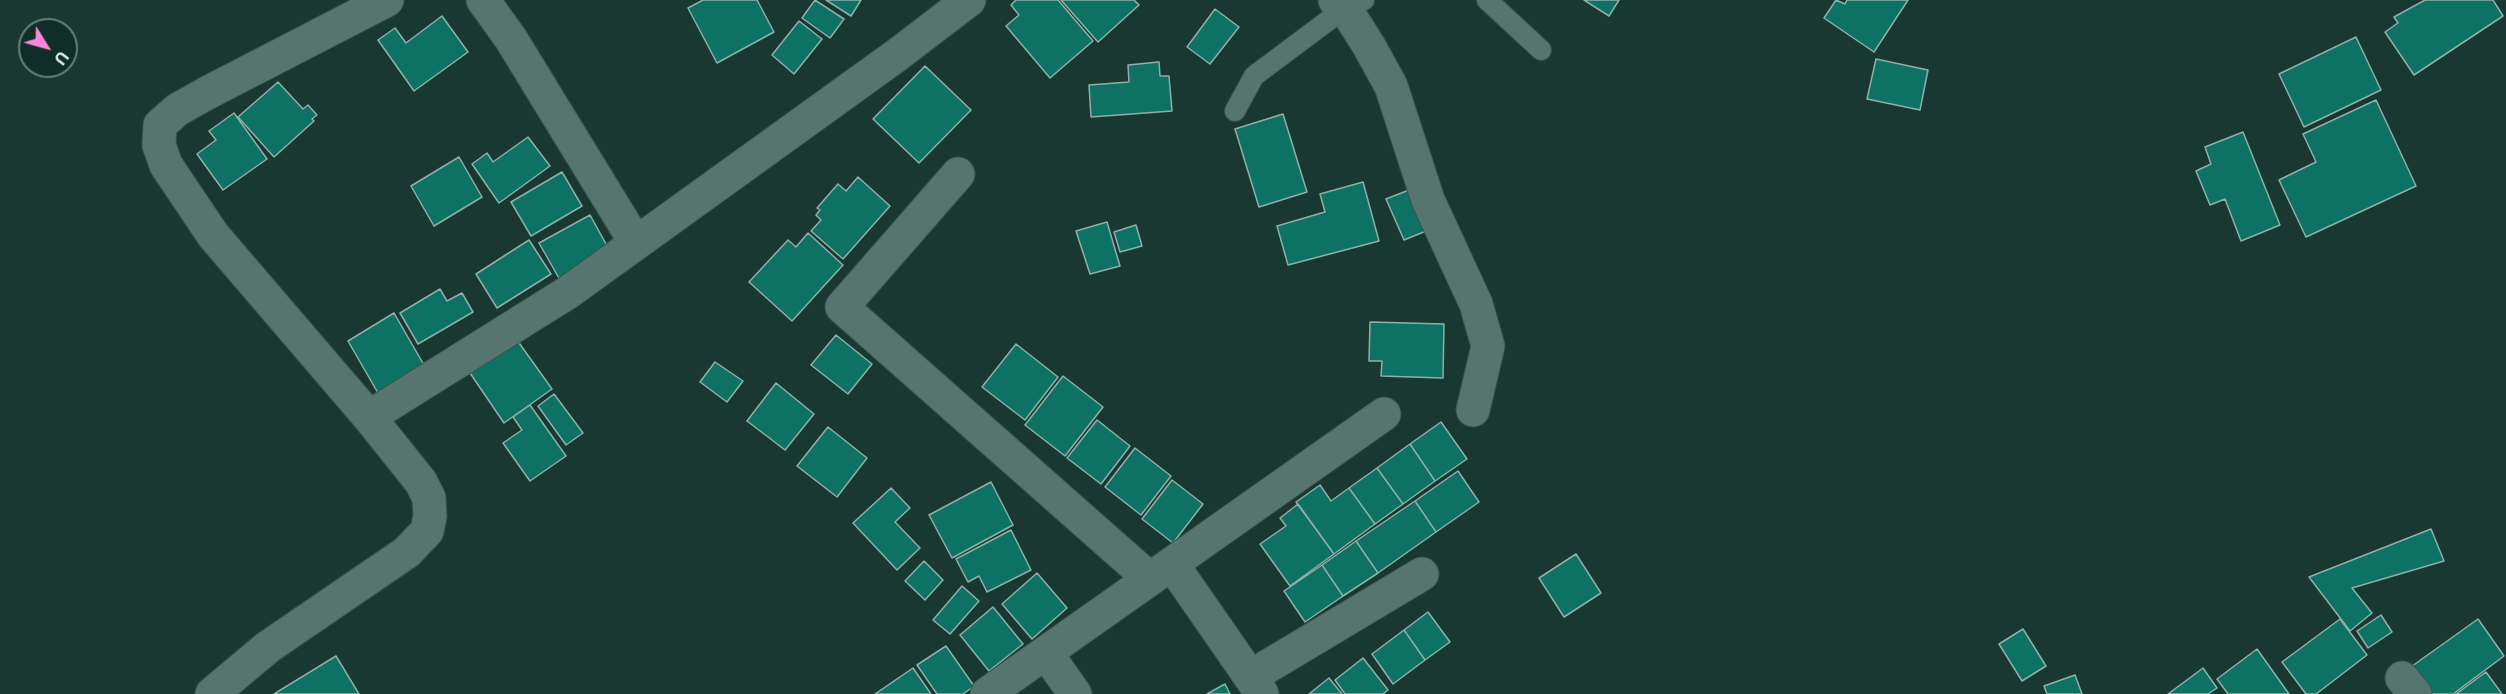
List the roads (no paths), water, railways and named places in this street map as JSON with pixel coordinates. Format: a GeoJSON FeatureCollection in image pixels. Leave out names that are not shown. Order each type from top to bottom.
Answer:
{"type":"FeatureCollection","features":[{"type":"Feature","properties":{"kind":"street"},"geometry":{"type":"LineString","coordinates":[[212,694],[268,647],[407,552],[427,531],[430,516],[429,498],[420,482],[369,417],[213,235],[166,165],[159,144],[160,125],[177,110],[387,0]]}},
{"type":"Feature","properties":{"kind":"street"},"geometry":{"type":"LineString","coordinates":[[483,0],[511,39],[636,243]]}},
{"type":"Feature","properties":{"kind":"street"},"geometry":{"type":"LineString","coordinates":[[369,417],[567,293],[897,56],[969,0]]}},
{"type":"Feature","properties":{"kind":"street"},"geometry":{"type":"LineString","coordinates":[[1348,3],[1390,86],[1428,200],[1476,304],[1485,332],[1488,346],[1473,410]]}},
{"type":"Feature","properties":{"kind":"street"},"geometry":{"type":"LineString","coordinates":[[958,174],[842,307],[1161,572],[1256,685],[1422,574]]}},
{"type":"Feature","properties":{"kind":"street"},"geometry":{"type":"LineString","coordinates":[[987,694],[1384,414]]}},
{"type":"Feature","properties":{"kind":"street"},"geometry":{"type":"LineString","coordinates":[[1046,653],[1075,694]]}},
{"type":"Feature","properties":{"kind":"lane"},"geometry":{"type":"LineString","coordinates":[[1486,0],[1541,50]]}},
{"type":"Feature","properties":{"kind":"lane"},"geometry":{"type":"LineString","coordinates":[[1235,111],[1254,76],[1348,3]]}}]}
